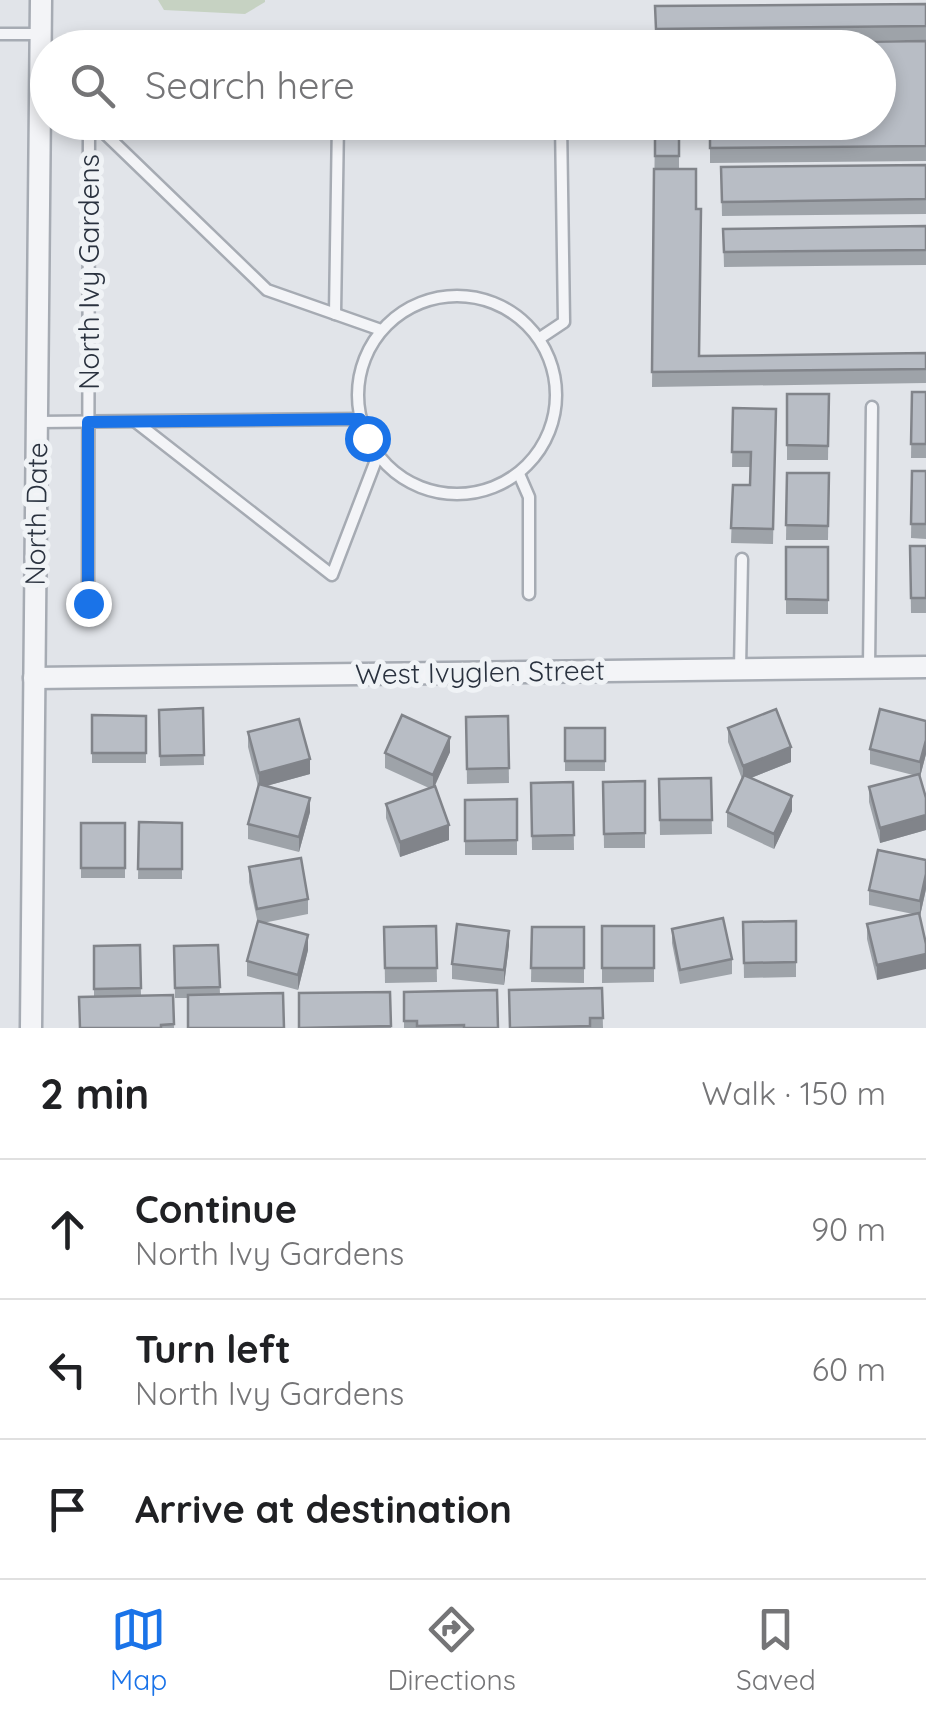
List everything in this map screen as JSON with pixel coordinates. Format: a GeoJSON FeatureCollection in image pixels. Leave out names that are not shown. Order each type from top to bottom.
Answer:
{"type":"FeatureCollection","features":[{"type":"Feature","properties":{"kind":"street","name":"North Date"},"geometry":{"type":"LineString","coordinates":[[41,0],[42,30]]}},
{"type":"Feature","properties":{"kind":"street","name":"North Date"},"geometry":{"type":"LineString","coordinates":[[31,1028],[41,140]]}},
{"type":"Feature","properties":{"kind":"street","name":"West Ivyglen Street"},"geometry":{"type":"LineString","coordinates":[[34,678],[926,667]]}},
{"type":"Feature","properties":{"kind":"lane"},"geometry":{"type":"LineString","coordinates":[[0,34],[30,34]]}},
{"type":"Feature","properties":{"kind":"lane","name":"North Ivy Gardens"},"geometry":{"type":"LineString","coordinates":[[88,603],[91,140]]}},
{"type":"Feature","properties":{"kind":"lane","name":"North Ivy Gardens"},"geometry":{"type":"LineString","coordinates":[[110,140],[267,290],[381,330]]}},
{"type":"Feature","properties":{"kind":"lane"},"geometry":{"type":"LineString","coordinates":[[335,314],[338,140]]}},
{"type":"Feature","properties":{"kind":"lane"},"geometry":{"type":"LineString","coordinates":[[540,338],[564,322],[561,140]]}},
{"type":"Feature","properties":{"kind":"lane"},"geometry":{"type":"LineString","coordinates":[[462,295],[492,301],[519,316],[540,338],[553,365],[558,395],[553,424],[540,452],[519,474],[492,489],[460,494],[429,490],[401,477],[378,456],[360,419],[358,388],[364,357],[381,330],[404,310],[432,298],[462,295]]}},
{"type":"Feature","properties":{"kind":"lane"},"geometry":{"type":"LineString","coordinates":[[870,667],[872,407]]}},
{"type":"Feature","properties":{"kind":"lane","name":"North Ivy Gardens"},"geometry":{"type":"LineString","coordinates":[[37,422],[360,419]]}},
{"type":"Feature","properties":{"kind":"lane"},"geometry":{"type":"LineString","coordinates":[[136,422],[332,575],[378,456]]}},
{"type":"Feature","properties":{"kind":"lane"},"geometry":{"type":"LineString","coordinates":[[519,474],[529,497],[529,594]]}},
{"type":"Feature","properties":{"kind":"lane"},"geometry":{"type":"LineString","coordinates":[[740,669],[742,559]]}},
{"type":"Feature","properties":{"kind":"green space"},"geometry":{"type":"Polygon","coordinates":[[[158,0],[265,2],[245,14],[164,10],[158,0]]]}},
{"type":"Feature","properties":{"kind":"building"},"geometry":{"type":"Polygon","coordinates":[[[926,4],[926,26],[656,29],[655,6],[926,4]]]}},
{"type":"Feature","properties":{"kind":"building"},"geometry":{"type":"Polygon","coordinates":[[[896,41],[926,41],[926,146],[710,148],[710,140],[896,140],[896,41]]]}},
{"type":"Feature","properties":{"kind":"building"},"geometry":{"type":"Polygon","coordinates":[[[655,140],[679,140],[679,156],[655,156],[655,140]]]}},
{"type":"Feature","properties":{"kind":"building"},"geometry":{"type":"Polygon","coordinates":[[[926,165],[926,199],[722,202],[721,167],[926,165]]]}},
{"type":"Feature","properties":{"kind":"building"},"geometry":{"type":"Polygon","coordinates":[[[654,169],[696,169],[696,209],[701,209],[699,356],[926,353],[926,369],[652,372],[654,169]]]}},
{"type":"Feature","properties":{"kind":"building"},"geometry":{"type":"Polygon","coordinates":[[[926,226],[926,250],[724,252],[723,229],[926,226]]]}},
{"type":"Feature","properties":{"kind":"building"},"geometry":{"type":"Polygon","coordinates":[[[912,392],[926,392],[926,444],[911,444],[912,392]]]}},
{"type":"Feature","properties":{"kind":"building"},"geometry":{"type":"Polygon","coordinates":[[[787,394],[829,394],[828,446],[787,445],[787,394]]]}},
{"type":"Feature","properties":{"kind":"building"},"geometry":{"type":"Polygon","coordinates":[[[733,408],[776,409],[773,529],[731,528],[733,485],[750,485],[751,452],[732,452],[733,408]]]}},
{"type":"Feature","properties":{"kind":"building"},"geometry":{"type":"Polygon","coordinates":[[[912,471],[926,471],[926,524],[911,524],[912,471]]]}},
{"type":"Feature","properties":{"kind":"building"},"geometry":{"type":"Polygon","coordinates":[[[787,473],[829,473],[828,526],[786,525],[787,473]]]}},
{"type":"Feature","properties":{"kind":"building"},"geometry":{"type":"Polygon","coordinates":[[[910,546],[926,546],[926,598],[911,598],[910,546]]]}},
{"type":"Feature","properties":{"kind":"building"},"geometry":{"type":"Polygon","coordinates":[[[786,547],[828,547],[828,600],[786,599],[786,547]]]}},
{"type":"Feature","properties":{"kind":"building"},"geometry":{"type":"Polygon","coordinates":[[[203,708],[204,755],[160,756],[159,710],[203,708]]]}},
{"type":"Feature","properties":{"kind":"building"},"geometry":{"type":"Polygon","coordinates":[[[776,709],[791,747],[743,766],[728,728],[776,709]]]}},
{"type":"Feature","properties":{"kind":"building"},"geometry":{"type":"Polygon","coordinates":[[[880,709],[926,721],[920,762],[870,749],[880,709]]]}},
{"type":"Feature","properties":{"kind":"building"},"geometry":{"type":"Polygon","coordinates":[[[92,715],[146,716],[146,753],[92,753],[92,715]]]}},
{"type":"Feature","properties":{"kind":"building"},"geometry":{"type":"Polygon","coordinates":[[[402,715],[450,737],[433,775],[385,753],[402,715]]]}},
{"type":"Feature","properties":{"kind":"building"},"geometry":{"type":"Polygon","coordinates":[[[508,716],[509,768],[467,769],[466,717],[508,716]]]}},
{"type":"Feature","properties":{"kind":"building"},"geometry":{"type":"Polygon","coordinates":[[[299,719],[310,759],[259,773],[248,732],[299,719]]]}},
{"type":"Feature","properties":{"kind":"building"},"geometry":{"type":"Polygon","coordinates":[[[565,728],[605,728],[605,761],[565,761],[565,728]]]}},
{"type":"Feature","properties":{"kind":"building"},"geometry":{"type":"Polygon","coordinates":[[[919,774],[926,815],[880,828],[869,787],[919,774]]]}},
{"type":"Feature","properties":{"kind":"building"},"geometry":{"type":"Polygon","coordinates":[[[744,775],[792,796],[774,834],[727,812],[744,775]]]}},
{"type":"Feature","properties":{"kind":"building"},"geometry":{"type":"Polygon","coordinates":[[[711,778],[712,820],[660,820],[659,779],[711,778]]]}},
{"type":"Feature","properties":{"kind":"building"},"geometry":{"type":"Polygon","coordinates":[[[645,781],[645,833],[604,834],[603,782],[645,781]]]}},
{"type":"Feature","properties":{"kind":"building"},"geometry":{"type":"Polygon","coordinates":[[[573,782],[574,835],[532,836],[531,783],[573,782]]]}},
{"type":"Feature","properties":{"kind":"building"},"geometry":{"type":"Polygon","coordinates":[[[259,784],[310,798],[299,837],[248,824],[259,784]]]}},
{"type":"Feature","properties":{"kind":"building"},"geometry":{"type":"Polygon","coordinates":[[[435,786],[449,825],[400,842],[386,804],[435,786]]]}},
{"type":"Feature","properties":{"kind":"building"},"geometry":{"type":"Polygon","coordinates":[[[517,799],[517,840],[465,841],[465,800],[517,799]]]}},
{"type":"Feature","properties":{"kind":"building"},"geometry":{"type":"Polygon","coordinates":[[[139,822],[182,823],[182,869],[138,869],[139,822]]]}},
{"type":"Feature","properties":{"kind":"building"},"geometry":{"type":"Polygon","coordinates":[[[81,823],[125,823],[125,868],[81,868],[81,823]]]}},
{"type":"Feature","properties":{"kind":"building"},"geometry":{"type":"Polygon","coordinates":[[[878,850],[926,860],[920,901],[869,890],[878,850]]]}},
{"type":"Feature","properties":{"kind":"building"},"geometry":{"type":"Polygon","coordinates":[[[301,858],[308,899],[257,909],[249,867],[301,858]]]}},
{"type":"Feature","properties":{"kind":"building"},"geometry":{"type":"Polygon","coordinates":[[[919,913],[926,954],[877,965],[867,924],[919,913]]]}},
{"type":"Feature","properties":{"kind":"building"},"geometry":{"type":"Polygon","coordinates":[[[723,918],[732,959],[680,970],[672,929],[723,918]]]}},
{"type":"Feature","properties":{"kind":"building"},"geometry":{"type":"Polygon","coordinates":[[[258,921],[308,935],[298,975],[247,961],[258,921]]]}},
{"type":"Feature","properties":{"kind":"building"},"geometry":{"type":"Polygon","coordinates":[[[796,921],[796,962],[744,963],[743,922],[796,921]]]}},
{"type":"Feature","properties":{"kind":"building"},"geometry":{"type":"Polygon","coordinates":[[[457,924],[509,931],[504,970],[452,964],[457,924]]]}},
{"type":"Feature","properties":{"kind":"building"},"geometry":{"type":"Polygon","coordinates":[[[436,926],[437,968],[385,968],[384,927],[436,926]]]}},
{"type":"Feature","properties":{"kind":"building"},"geometry":{"type":"Polygon","coordinates":[[[602,926],[654,926],[654,968],[602,968],[602,926]]]}},
{"type":"Feature","properties":{"kind":"building"},"geometry":{"type":"Polygon","coordinates":[[[532,927],[584,927],[584,968],[531,968],[532,927]]]}},
{"type":"Feature","properties":{"kind":"building"},"geometry":{"type":"Polygon","coordinates":[[[140,945],[141,988],[94,989],[94,946],[140,945]]]}},
{"type":"Feature","properties":{"kind":"building"},"geometry":{"type":"Polygon","coordinates":[[[218,945],[220,987],[175,988],[174,946],[218,945]]]}},
{"type":"Feature","properties":{"kind":"building"},"geometry":{"type":"Polygon","coordinates":[[[602,988],[603,1018],[590,1018],[590,1026],[510,1028],[509,990],[602,988]]]}},
{"type":"Feature","properties":{"kind":"building"},"geometry":{"type":"Polygon","coordinates":[[[497,990],[498,1028],[417,1026],[417,1021],[404,1021],[404,992],[497,990]]]}},
{"type":"Feature","properties":{"kind":"building"},"geometry":{"type":"Polygon","coordinates":[[[390,992],[391,1026],[299,1028],[299,993],[390,992]]]}},
{"type":"Feature","properties":{"kind":"building"},"geometry":{"type":"Polygon","coordinates":[[[283,993],[284,1028],[188,1028],[188,995],[283,993]]]}},
{"type":"Feature","properties":{"kind":"building"},"geometry":{"type":"Polygon","coordinates":[[[173,995],[174,1024],[161,1028],[80,1028],[79,997],[173,995]]]}},
{"type":"Feature","properties":{"kind":"route"},"geometry":{"type":"LineString","coordinates":[[88,603],[88,422],[360,419],[367,438]]}}]}
